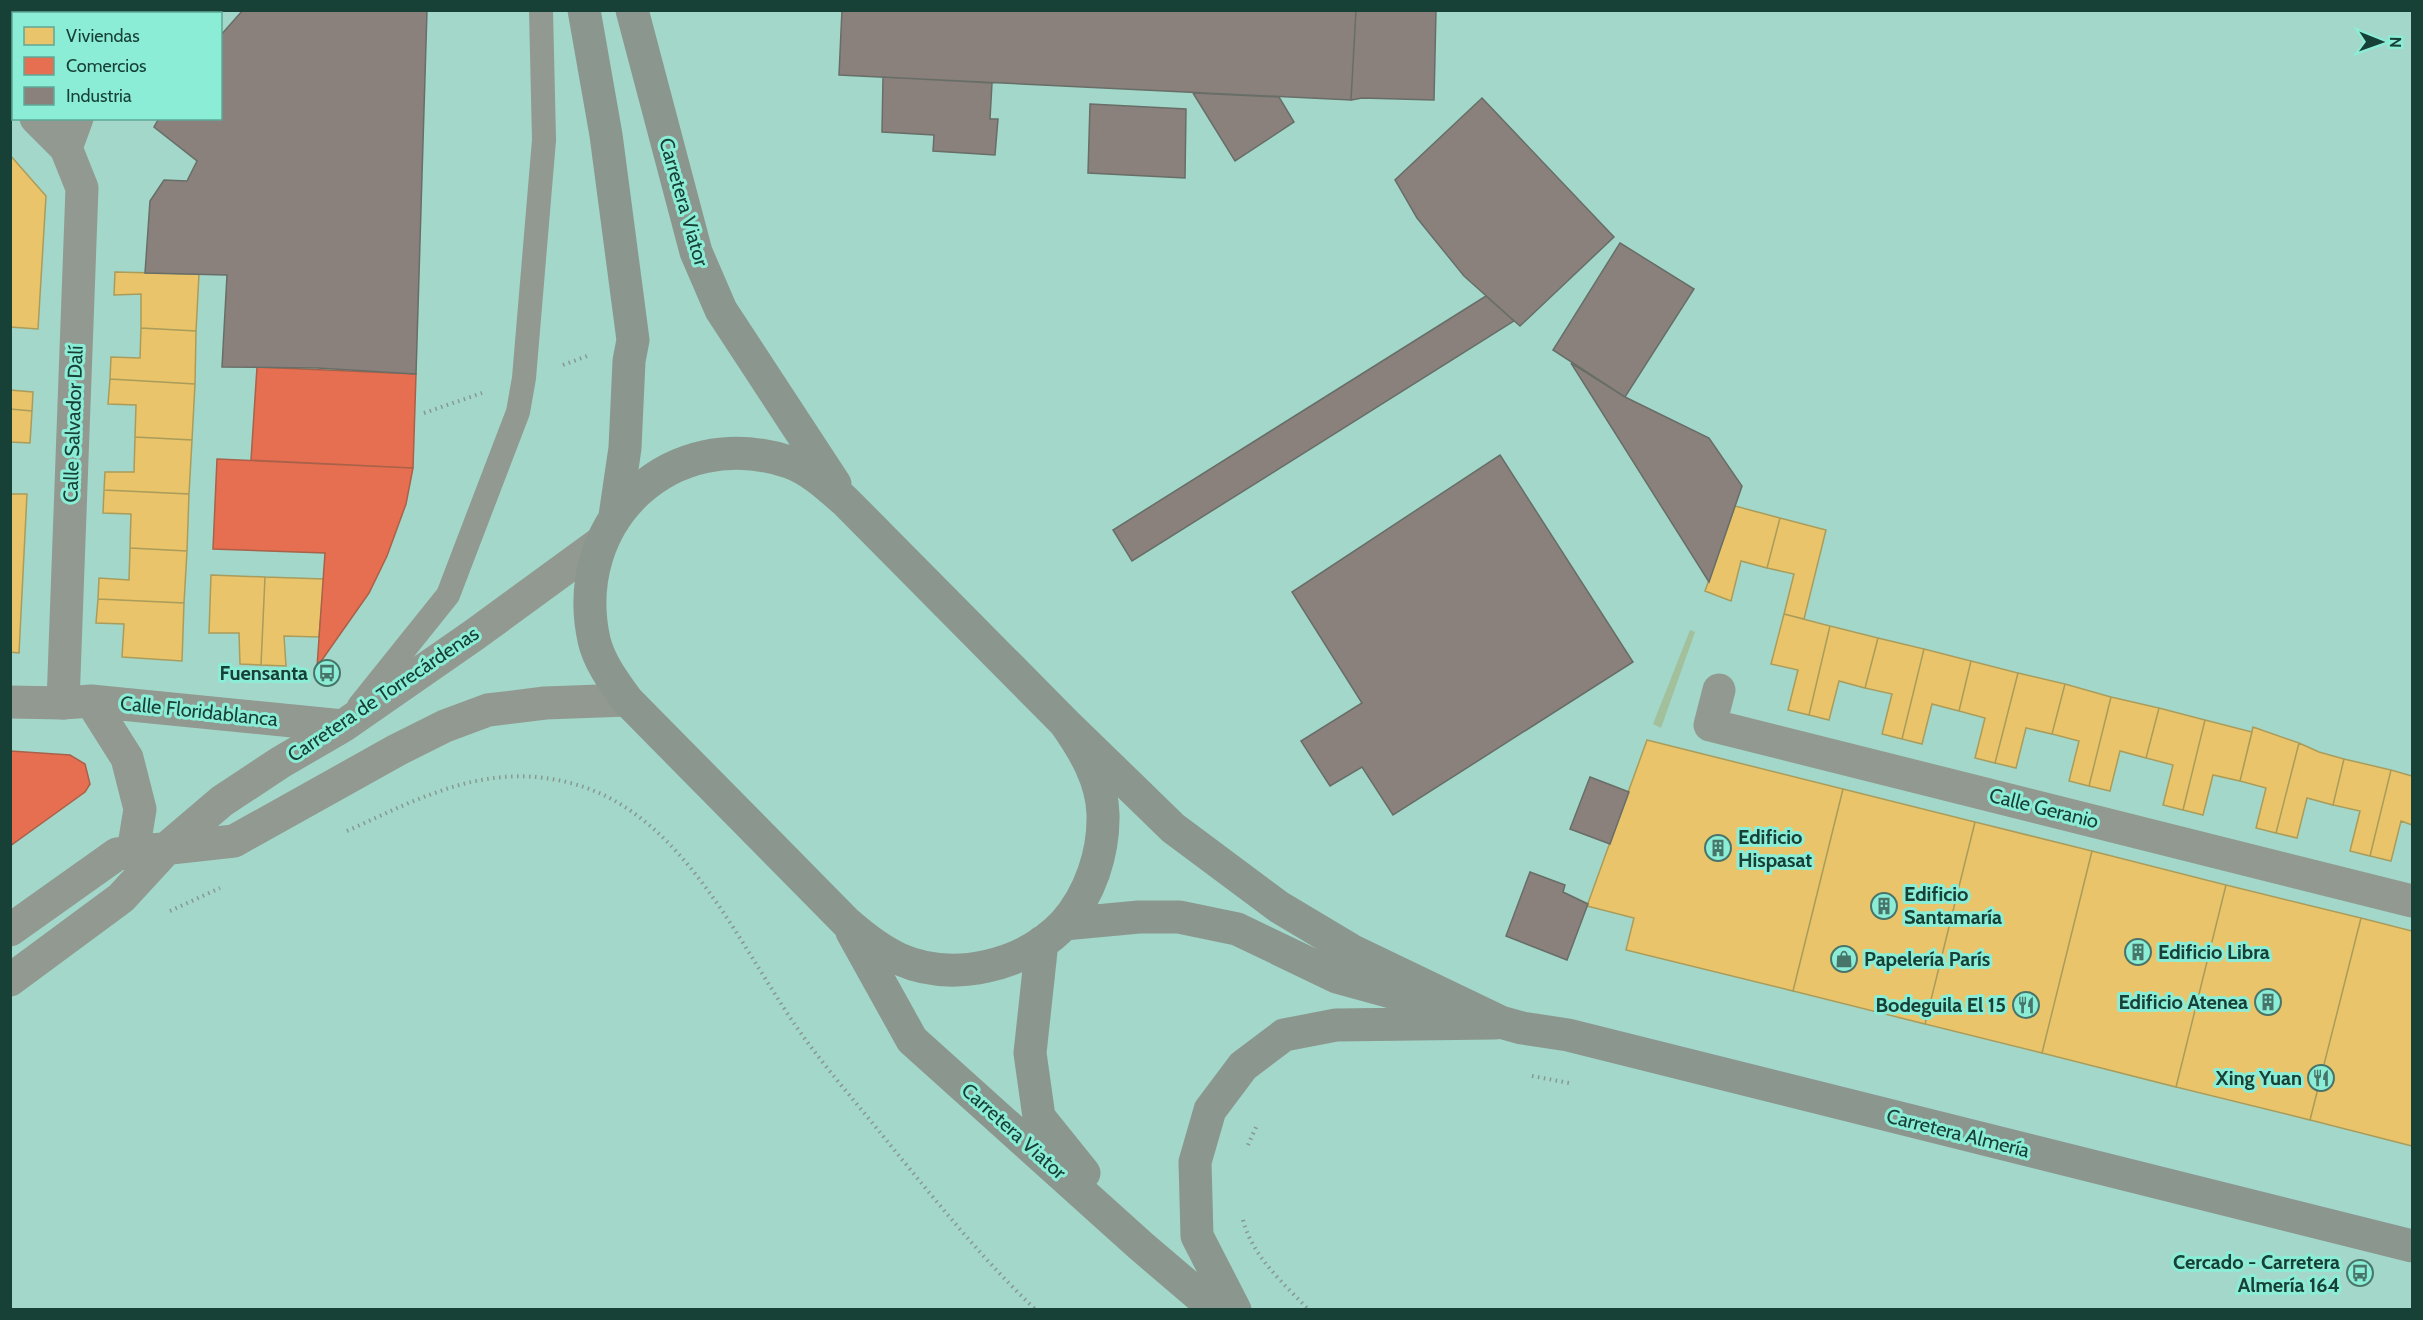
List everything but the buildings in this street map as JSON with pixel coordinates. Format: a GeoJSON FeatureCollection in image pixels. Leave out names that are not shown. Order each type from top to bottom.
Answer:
{"type":"FeatureCollection","features":[{"type":"Feature","properties":{"kind":"main road"},"geometry":{"type":"LineString","coordinates":[[584,10],[606,135],[633,340],[629,361],[625,448],[608,530],[591,577],[590,610],[595,643],[608,674],[627,700],[847,923],[872,944],[901,960],[933,968],[965,970],[998,964],[1022,954],[1053,933],[1093,878],[1101,846],[1103,813],[1097,780],[1084,750],[1065,723]]}},
{"type":"Feature","properties":{"kind":"main road","name":"Carretera Viator"},"geometry":{"type":"LineString","coordinates":[[632,10],[696,252],[721,310],[845,501]]}},
{"type":"Feature","properties":{"kind":"main road"},"geometry":{"type":"LineString","coordinates":[[608,530],[637,491],[663,472],[694,459],[726,453],[760,454],[791,463],[820,479],[845,501],[1065,723],[1173,828],[1279,907],[1351,950],[1503,1023]]}},
{"type":"Feature","properties":{"kind":"main road"},"geometry":{"type":"LineString","coordinates":[[1053,933],[1138,917],[1179,917],[1237,929],[1337,977],[1503,1023]]}},
{"type":"Feature","properties":{"kind":"main road","name":"Carretera Viator"},"geometry":{"type":"LineString","coordinates":[[847,923],[912,1040],[1216,1310]]}},
{"type":"Feature","properties":{"kind":"main road"},"geometry":{"type":"LineString","coordinates":[[1053,933],[1030,1053],[1039,1117],[1141,1245]]}},
{"type":"Feature","properties":{"kind":"main road"},"geometry":{"type":"LineString","coordinates":[[1235,1310],[1197,1236],[1195,1162],[1210,1110],[1243,1066],[1284,1035],[1336,1025],[1503,1023]]}},
{"type":"Feature","properties":{"kind":"main road","name":"Carretera Almería"},"geometry":{"type":"LineString","coordinates":[[1503,1023],[1568,1035],[2412,1246]]}},
{"type":"Feature","properties":{"kind":"street","name":"Calle Salvador Dalí"},"geometry":{"type":"LineString","coordinates":[[41,120],[71,133],[82,188],[77,702]]}},
{"type":"Feature","properties":{"kind":"street","name":"Carretera de Torrecárdenas"},"geometry":{"type":"LineString","coordinates":[[10,980],[121,898],[168,847],[222,801],[280,762],[343,726],[474,635],[608,530]]}},
{"type":"Feature","properties":{"kind":"street","name":"Calle Geranio"},"geometry":{"type":"LineString","coordinates":[[1719,690],[1710,725],[2412,901]]}},
{"type":"Feature","properties":{"kind":"street"},"geometry":{"type":"LineString","coordinates":[[10,930],[117,854],[234,841],[397,750],[445,726],[488,710],[545,703],[627,700]]}},
{"type":"Feature","properties":{"kind":"street","name":"Calle Floridablanca"},"geometry":{"type":"LineString","coordinates":[[10,702],[77,702],[343,726]]}},
{"type":"Feature","properties":{"kind":"street","name":"Calle Floridablanca"},"geometry":{"type":"LineString","coordinates":[[77,702],[127,758],[140,809],[133,852]]}},
{"type":"Feature","properties":{"kind":"lane"},"geometry":{"type":"LineString","coordinates":[[343,726],[448,595],[518,412],[524,378],[544,140],[541,10]]}},
{"type":"Feature","properties":{"kind":"path"},"geometry":{"type":"LineString","coordinates":[[424,413],[633,340]]}},
{"type":"Feature","properties":{"kind":"path"},"geometry":{"type":"LineString","coordinates":[[346,831],[433,792],[479,778],[527,777],[574,783],[605,796],[649,824],[681,856],[712,896],[814,1050],[931,1194],[1016,1291],[1036,1310]]}},
{"type":"Feature","properties":{"kind":"path"},"geometry":{"type":"LineString","coordinates":[[162,914],[227,885]]}},
{"type":"Feature","properties":{"kind":"path"},"geometry":{"type":"LineString","coordinates":[[1527,1075],[1570,1083],[1587,1081],[1600,1074],[1627,1050]]}},
{"type":"Feature","properties":{"kind":"path"},"geometry":{"type":"LineString","coordinates":[[1247,1147],[1260,1119]]}},
{"type":"Feature","properties":{"kind":"path"},"geometry":{"type":"LineString","coordinates":[[1241,1212],[1243,1223],[1258,1254],[1277,1278],[1309,1310]]}},
{"type":"Feature","properties":{"kind":"green space"},"geometry":{"type":"Polygon","coordinates":[[[1690,630],[1695,632],[1661,728],[1653,724],[1690,630]]]}},
{"type":"Feature","properties":{"kind":"place","name":"Fuensanta"},"geometry":{"type":"Point","coordinates":[327,673]}},
{"type":"Feature","properties":{"kind":"place","name":"Edificio Hispasat"},"geometry":{"type":"Point","coordinates":[1718,848]}},
{"type":"Feature","properties":{"kind":"place","name":"Edificio Santamaría"},"geometry":{"type":"Point","coordinates":[1884,906]}},
{"type":"Feature","properties":{"kind":"place","name":"Edificio Libra"},"geometry":{"type":"Point","coordinates":[2138,952]}},
{"type":"Feature","properties":{"kind":"place","name":"Papelería París"},"geometry":{"type":"Point","coordinates":[1844,959]}},
{"type":"Feature","properties":{"kind":"place","name":"Edificio Atenea"},"geometry":{"type":"Point","coordinates":[2268,1002]}},
{"type":"Feature","properties":{"kind":"place","name":"Bodeguila El 15"},"geometry":{"type":"Point","coordinates":[2026,1005]}},
{"type":"Feature","properties":{"kind":"place","name":"Xing Yuan"},"geometry":{"type":"Point","coordinates":[2321,1078]}},
{"type":"Feature","properties":{"kind":"place","name":"Cercado - Carretera Almería 164"},"geometry":{"type":"Point","coordinates":[2360,1273]}}]}
